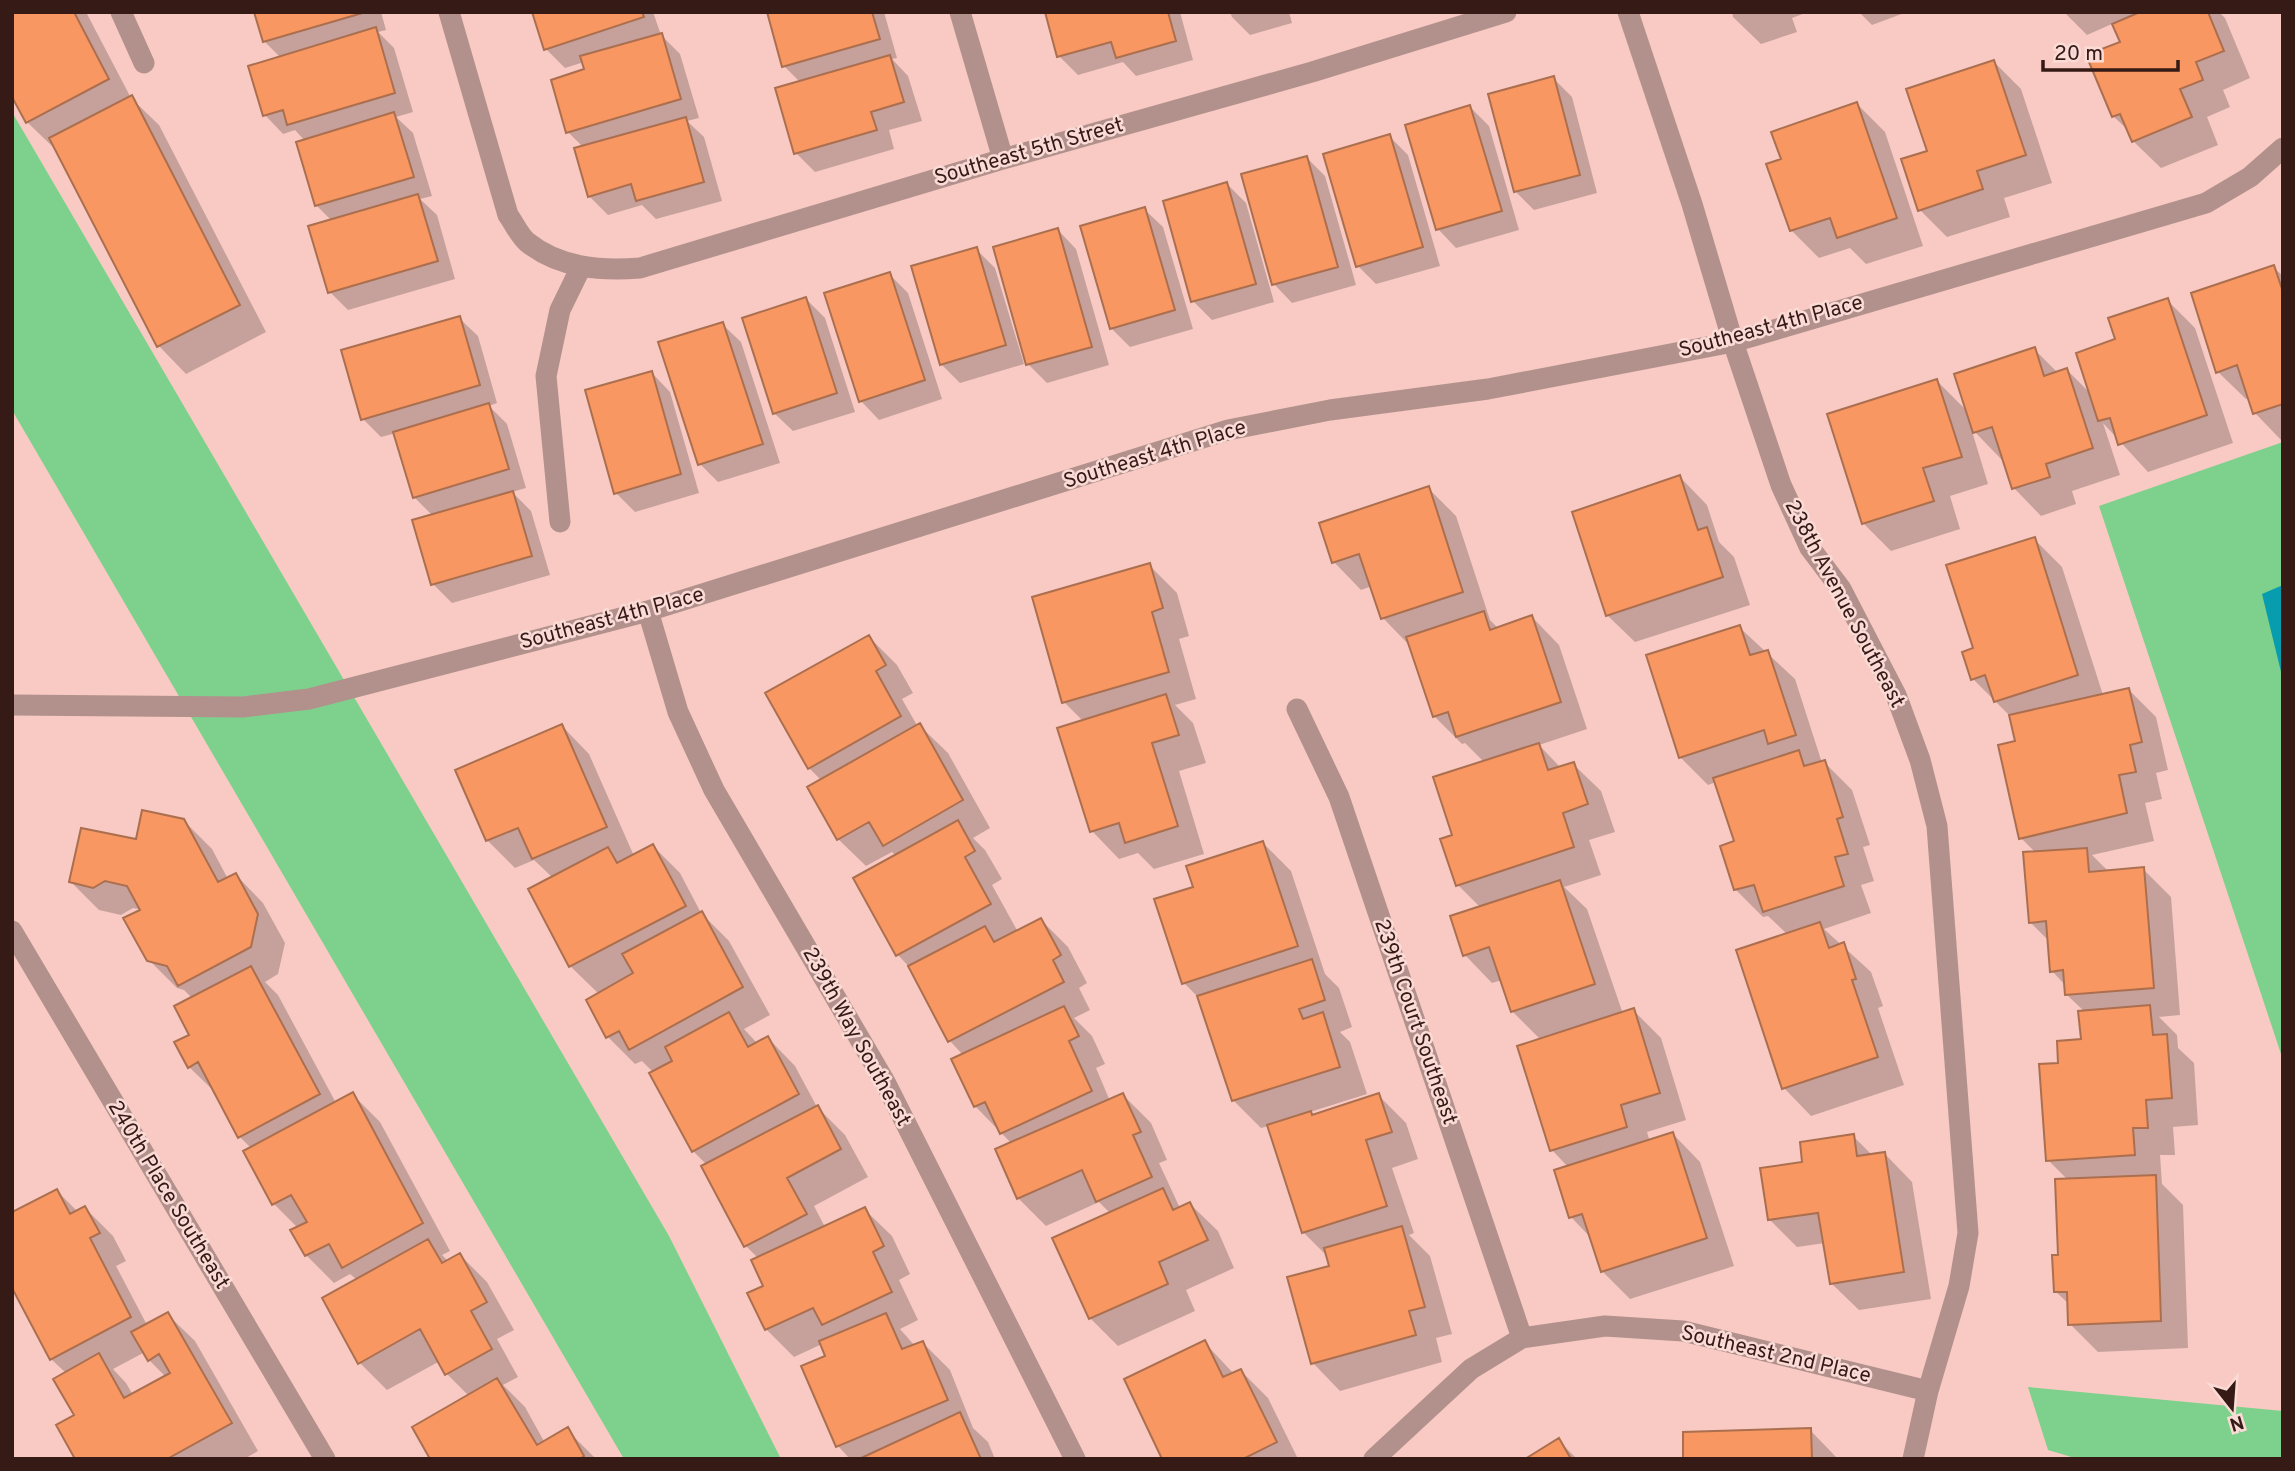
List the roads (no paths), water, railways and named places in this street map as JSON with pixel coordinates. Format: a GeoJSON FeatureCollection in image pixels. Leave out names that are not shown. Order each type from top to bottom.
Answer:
{"type":"FeatureCollection","features":[{"type":"Feature","properties":{"kind":"street"},"geometry":{"type":"LineString","coordinates":[[121,12],[144,63]]}},
{"type":"Feature","properties":{"kind":"street","name":"Southeast 5th Street"},"geometry":{"type":"LineString","coordinates":[[449,12],[508,215],[525,240],[551,257],[582,267],[611,270],[640,268],[1003,159],[1312,72],[1506,12]]}},
{"type":"Feature","properties":{"kind":"street"},"geometry":{"type":"LineString","coordinates":[[960,12],[1003,159]]}},
{"type":"Feature","properties":{"kind":"street","name":"238th Avenue Southeast"},"geometry":{"type":"LineString","coordinates":[[1628,12],[1781,485],[1810,548],[1841,589],[1896,695],[1920,760],[1937,826],[1968,1234],[1959,1286],[1927,1391],[1913,1459]]}},
{"type":"Feature","properties":{"kind":"street","name":"Southeast 4th Place"},"geometry":{"type":"LineString","coordinates":[[12,705],[243,707],[309,699],[648,611],[1227,430],[1330,410],[1488,388],[1733,342],[2206,203],[2250,177],[2283,148]]}},
{"type":"Feature","properties":{"kind":"street"},"geometry":{"type":"LineString","coordinates":[[560,523],[546,376],[559,310],[582,267]]}},
{"type":"Feature","properties":{"kind":"street","name":"239th Way Southeast"},"geometry":{"type":"LineString","coordinates":[[648,611],[678,712],[714,790],[885,1082],[1075,1459]]}},
{"type":"Feature","properties":{"kind":"street","name":"239th Court Southeast"},"geometry":{"type":"LineString","coordinates":[[1297,709],[1339,797],[1522,1338]]}},
{"type":"Feature","properties":{"kind":"street","name":"240th Place Southeast"},"geometry":{"type":"LineString","coordinates":[[12,931],[325,1459]]}},
{"type":"Feature","properties":{"kind":"street","name":"Southeast 2nd Place"},"geometry":{"type":"LineString","coordinates":[[1374,1459],[1471,1369],[1522,1338],[1605,1326],[1683,1331],[1927,1391]]}},
{"type":"Feature","properties":{"kind":"water"},"geometry":{"type":"Polygon","coordinates":[[[2283,585],[2283,680],[2262,594],[2283,585]]]}}]}
